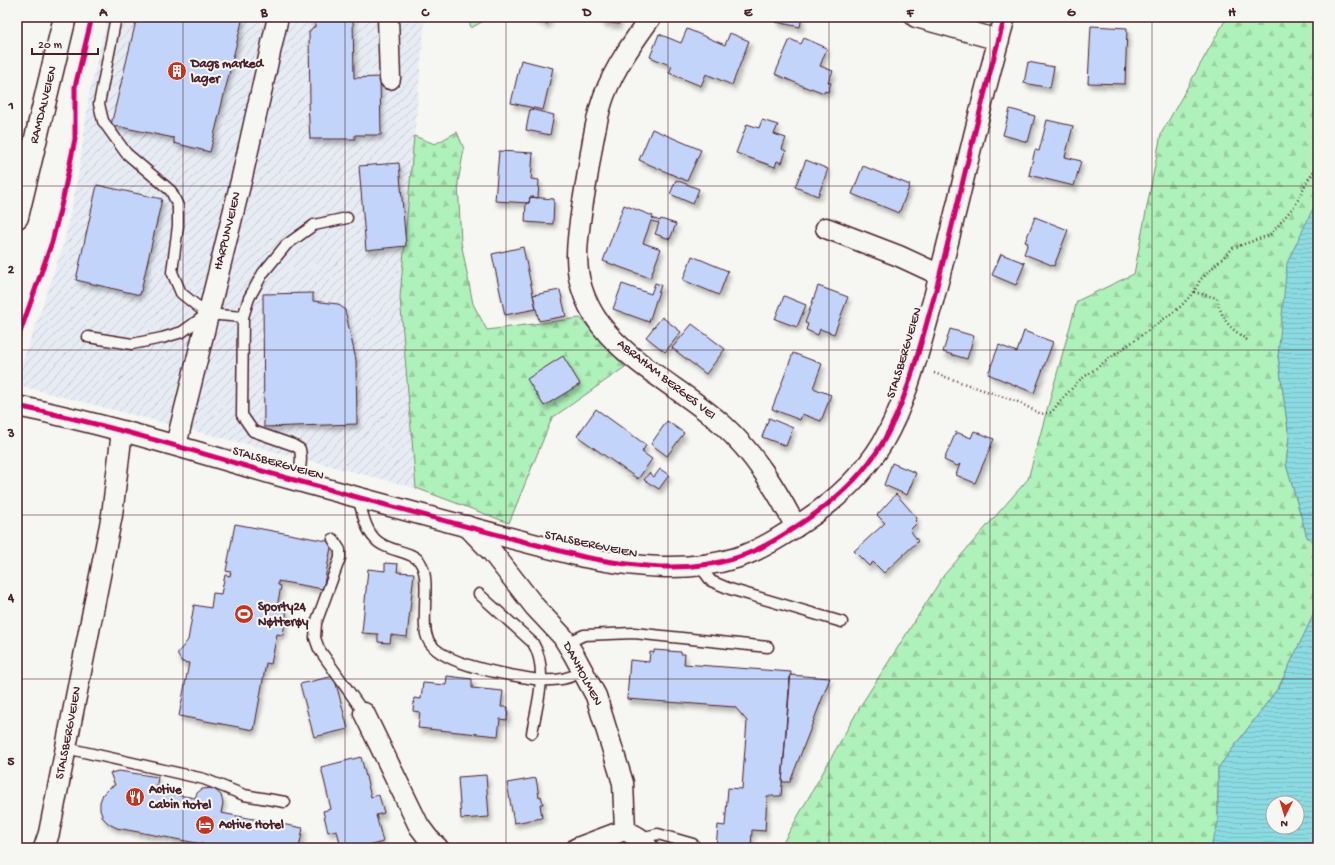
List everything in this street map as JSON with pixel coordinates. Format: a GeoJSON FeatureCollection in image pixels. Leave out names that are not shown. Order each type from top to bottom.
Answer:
{"type":"FeatureCollection","features":[{"type":"Feature","properties":{"kind":"main road","name":"RAMDALVEIEN"},"geometry":{"type":"LineString","coordinates":[[17,217],[65,17]]}},
{"type":"Feature","properties":{"kind":"street","name":"HARPUNVEIEN"},"geometry":{"type":"LineString","coordinates":[[176,445],[207,314],[242,177],[278,17]]}},
{"type":"Feature","properties":{"kind":"street"},"geometry":{"type":"LineString","coordinates":[[388,17],[390,79]]}},
{"type":"Feature","properties":{"kind":"street","name":"ABRAHAM BERGES VEI"},"geometry":{"type":"LineString","coordinates":[[651,17],[632,43],[604,97],[592,145],[578,233],[578,275],[586,302],[597,322],[622,350],[722,424],[743,445],[778,494],[796,527]]}},
{"type":"Feature","properties":{"kind":"street"},"geometry":{"type":"LineString","coordinates":[[916,17],[999,40]]}},
{"type":"Feature","properties":{"kind":"street","name":"STALSBERGVEIEN"},"geometry":{"type":"LineString","coordinates":[[17,406],[66,416],[176,445],[295,480],[584,557],[619,564],[659,568],[699,566],[737,558],[767,544],[796,527],[828,504],[846,488],[867,464],[882,443],[898,413],[907,393],[940,275],[1006,17]]}},
{"type":"Feature","properties":{"kind":"street"},"geometry":{"type":"LineString","coordinates":[[826,228],[899,256],[940,275]]}},
{"type":"Feature","properties":{"kind":"street","name":"STALSBERGVEIEN"},"geometry":{"type":"LineString","coordinates":[[48,847],[112,515],[122,431]]}},
{"type":"Feature","properties":{"kind":"street","name":"DANHOLMEN"},"geometry":{"type":"LineString","coordinates":[[467,526],[492,552],[567,643],[583,671],[598,702],[623,783],[637,839]]}},
{"type":"Feature","properties":{"kind":"street"},"geometry":{"type":"LineString","coordinates":[[364,713],[419,826],[438,848]]}},
{"type":"Feature","properties":{"kind":"street"},"geometry":{"type":"LineString","coordinates":[[577,848],[637,839]]}},
{"type":"Feature","properties":{"kind":"lane"},"geometry":{"type":"LineString","coordinates":[[116,17],[99,104],[103,121],[126,153],[171,191],[178,206],[178,226],[172,272],[181,293],[207,314],[243,317]]}},
{"type":"Feature","properties":{"kind":"lane"},"geometry":{"type":"LineString","coordinates":[[295,480],[301,465],[300,449],[254,431],[242,415],[243,317],[249,298],[263,273],[286,245],[314,225],[347,218]]}},
{"type":"Feature","properties":{"kind":"lane"},"geometry":{"type":"LineString","coordinates":[[88,337],[132,344],[182,332],[207,314]]}},
{"type":"Feature","properties":{"kind":"lane"},"geometry":{"type":"LineString","coordinates":[[358,497],[367,525],[375,540],[388,548],[417,558],[421,563],[424,573],[426,630],[430,643],[441,653],[459,663],[540,680],[554,681],[570,678],[583,671]]}},
{"type":"Feature","properties":{"kind":"lane"},"geometry":{"type":"LineString","coordinates":[[333,539],[340,550],[340,558],[316,624],[315,638],[319,650],[364,713]]}},
{"type":"Feature","properties":{"kind":"lane"},"geometry":{"type":"LineString","coordinates":[[699,566],[711,581],[730,589],[842,622]]}},
{"type":"Feature","properties":{"kind":"lane"},"geometry":{"type":"LineString","coordinates":[[479,594],[533,643],[539,653],[541,664],[540,680],[532,733]]}},
{"type":"Feature","properties":{"kind":"lane"},"geometry":{"type":"LineString","coordinates":[[567,643],[584,635],[634,633],[768,647]]}},
{"type":"Feature","properties":{"kind":"lane"},"geometry":{"type":"LineString","coordinates":[[66,748],[204,779],[244,795],[285,802]]}},
{"type":"Feature","properties":{"kind":"lane"},"geometry":{"type":"LineString","coordinates":[[637,839],[658,834],[693,844]]}},
{"type":"Feature","properties":{"kind":"path"},"geometry":{"type":"LineString","coordinates":[[914,366],[993,393],[1041,414],[1052,412],[1060,401],[1080,380],[1178,308],[1194,292],[1200,280],[1233,248],[1270,235],[1296,204],[1307,181],[1318,165]]}},
{"type":"Feature","properties":{"kind":"path"},"geometry":{"type":"LineString","coordinates":[[1194,292],[1217,298],[1222,317],[1234,331],[1247,340]]}},
{"type":"Feature","properties":{"kind":"shaded area"},"geometry":{"type":"Polygon","coordinates":[[[108,17],[425,17],[400,297],[416,488],[17,385],[17,378],[64,243],[79,171],[90,89],[108,17]]]}},
{"type":"Feature","properties":{"kind":"green space"},"geometry":{"type":"Polygon","coordinates":[[[468,17],[491,17],[471,28],[468,17]]]}},
{"type":"Feature","properties":{"kind":"green space"},"geometry":{"type":"Polygon","coordinates":[[[1227,17],[1318,17],[1318,198],[1278,356],[1289,437],[1286,464],[1307,537],[1318,546],[1318,605],[1279,687],[1218,768],[1218,823],[1211,848],[780,848],[861,705],[944,575],[1028,479],[1077,301],[1134,274],[1161,134],[1227,17]]]}},
{"type":"Feature","properties":{"kind":"green space"},"geometry":{"type":"Polygon","coordinates":[[[457,132],[464,149],[458,182],[461,242],[473,304],[487,330],[580,318],[625,367],[552,418],[509,523],[416,488],[400,297],[414,136],[435,144],[457,132]]]}},
{"type":"Feature","properties":{"kind":"water"},"geometry":{"type":"Polygon","coordinates":[[[1318,198],[1318,546],[1307,537],[1286,464],[1289,437],[1278,356],[1287,263],[1318,198]]]}},
{"type":"Feature","properties":{"kind":"water"},"geometry":{"type":"Polygon","coordinates":[[[1318,605],[1318,848],[1211,848],[1218,823],[1218,768],[1279,687],[1318,605]]]}},
{"type":"Feature","properties":{"kind":"building","name":"Dags marked lager"},"geometry":{"type":"Polygon","coordinates":[[[137,17],[243,17],[210,152],[174,143],[174,138],[111,125],[137,17]]]}},
{"type":"Feature","properties":{"kind":"building"},"geometry":{"type":"Polygon","coordinates":[[[308,17],[353,17],[354,78],[380,77],[381,135],[355,135],[355,139],[310,139],[308,103],[310,103],[309,32],[313,27],[315,27],[315,20],[308,20],[308,17]]]}},
{"type":"Feature","properties":{"kind":"building"},"geometry":{"type":"Polygon","coordinates":[[[533,17],[550,17],[547,24],[533,17]]]}},
{"type":"Feature","properties":{"kind":"building"},"geometry":{"type":"Polygon","coordinates":[[[600,17],[619,17],[619,24],[603,22],[600,17]]]}},
{"type":"Feature","properties":{"kind":"building"},"geometry":{"type":"Polygon","coordinates":[[[777,17],[802,17],[800,27],[776,22],[777,17]]]}},
{"type":"Feature","properties":{"kind":"building"},"geometry":{"type":"Polygon","coordinates":[[[1091,26],[1127,28],[1125,84],[1088,83],[1091,26]]]}},
{"type":"Feature","properties":{"kind":"building"},"geometry":{"type":"Polygon","coordinates":[[[687,29],[725,45],[730,33],[749,41],[732,85],[706,74],[701,86],[669,73],[672,66],[650,57],[659,34],[681,43],[687,29]]]}},
{"type":"Feature","properties":{"kind":"building"},"geometry":{"type":"Polygon","coordinates":[[[804,38],[827,48],[820,66],[833,71],[828,82],[831,83],[828,92],[825,91],[824,93],[811,88],[810,89],[775,74],[790,39],[801,44],[804,38]]]}},
{"type":"Feature","properties":{"kind":"building"},"geometry":{"type":"Polygon","coordinates":[[[521,60],[553,68],[543,110],[511,103],[521,60]]]}},
{"type":"Feature","properties":{"kind":"building"},"geometry":{"type":"Polygon","coordinates":[[[1028,62],[1054,67],[1050,88],[1024,83],[1028,62]]]}},
{"type":"Feature","properties":{"kind":"building"},"geometry":{"type":"Polygon","coordinates":[[[530,109],[554,115],[550,135],[526,130],[530,109]]]}},
{"type":"Feature","properties":{"kind":"building"},"geometry":{"type":"Polygon","coordinates":[[[1010,109],[1035,116],[1028,142],[1003,135],[1010,109]]]}},
{"type":"Feature","properties":{"kind":"building"},"geometry":{"type":"Polygon","coordinates":[[[762,120],[778,125],[774,134],[786,138],[782,149],[786,151],[782,163],[777,161],[775,167],[736,153],[747,124],[759,128],[762,120]]]}},
{"type":"Feature","properties":{"kind":"building"},"geometry":{"type":"Polygon","coordinates":[[[1047,120],[1073,126],[1065,157],[1081,161],[1074,186],[1029,175],[1035,150],[1039,151],[1047,120]]]}},
{"type":"Feature","properties":{"kind":"building"},"geometry":{"type":"Polygon","coordinates":[[[652,129],[701,150],[687,181],[639,160],[652,129]]]}},
{"type":"Feature","properties":{"kind":"building"},"geometry":{"type":"Polygon","coordinates":[[[499,151],[533,153],[531,179],[539,180],[538,198],[530,197],[529,203],[495,201],[499,151]]]}},
{"type":"Feature","properties":{"kind":"building"},"geometry":{"type":"Polygon","coordinates":[[[806,160],[828,169],[818,196],[795,187],[806,160]]]}},
{"type":"Feature","properties":{"kind":"building"},"geometry":{"type":"Polygon","coordinates":[[[399,163],[406,246],[366,250],[359,166],[399,163]]]}},
{"type":"Feature","properties":{"kind":"building"},"geometry":{"type":"Polygon","coordinates":[[[863,166],[910,185],[899,213],[852,194],[863,166]]]}},
{"type":"Feature","properties":{"kind":"building"},"geometry":{"type":"Polygon","coordinates":[[[676,180],[699,189],[693,204],[670,194],[676,180]]]}},
{"type":"Feature","properties":{"kind":"building"},"geometry":{"type":"Polygon","coordinates":[[[97,185],[162,199],[140,295],[76,280],[97,185]]]}},
{"type":"Feature","properties":{"kind":"building"},"geometry":{"type":"Polygon","coordinates":[[[530,197],[554,199],[553,224],[525,222],[526,203],[529,203],[530,197]]]}},
{"type":"Feature","properties":{"kind":"building"},"geometry":{"type":"Polygon","coordinates":[[[624,205],[653,216],[652,218],[660,221],[661,219],[676,224],[670,239],[655,234],[659,223],[651,221],[643,243],[661,249],[650,278],[603,261],[624,205]]]}},
{"type":"Feature","properties":{"kind":"building"},"geometry":{"type":"Polygon","coordinates":[[[1035,217],[1068,230],[1054,266],[1024,254],[1028,243],[1025,242],[1035,217]]]}},
{"type":"Feature","properties":{"kind":"building"},"geometry":{"type":"Polygon","coordinates":[[[523,247],[536,309],[505,315],[492,254],[523,247]]]}},
{"type":"Feature","properties":{"kind":"building"},"geometry":{"type":"Polygon","coordinates":[[[1001,254],[1025,263],[1016,285],[992,275],[1001,254]]]}},
{"type":"Feature","properties":{"kind":"building"},"geometry":{"type":"Polygon","coordinates":[[[692,256],[728,271],[719,295],[683,280],[692,256]]]}},
{"type":"Feature","properties":{"kind":"building"},"geometry":{"type":"Polygon","coordinates":[[[655,283],[661,285],[649,322],[613,309],[622,284],[651,294],[655,283]]]}},
{"type":"Feature","properties":{"kind":"building"},"geometry":{"type":"Polygon","coordinates":[[[818,286],[848,297],[834,334],[820,329],[818,335],[806,330],[808,324],[805,323],[818,286]]]}},
{"type":"Feature","properties":{"kind":"building"},"geometry":{"type":"Polygon","coordinates":[[[560,290],[566,316],[539,321],[533,295],[560,290]]]}},
{"type":"Feature","properties":{"kind":"building"},"geometry":{"type":"Polygon","coordinates":[[[313,293],[313,301],[338,304],[345,310],[356,360],[357,424],[264,427],[263,294],[313,293]]]}},
{"type":"Feature","properties":{"kind":"building"},"geometry":{"type":"Polygon","coordinates":[[[784,296],[806,305],[797,327],[775,319],[784,296]]]}},
{"type":"Feature","properties":{"kind":"building"},"geometry":{"type":"Polygon","coordinates":[[[662,317],[681,332],[665,352],[646,337],[662,317]]]}},
{"type":"Feature","properties":{"kind":"building"},"geometry":{"type":"Polygon","coordinates":[[[692,324],[725,349],[706,374],[672,348],[692,324]]]}},
{"type":"Feature","properties":{"kind":"building"},"geometry":{"type":"Polygon","coordinates":[[[950,329],[974,336],[967,359],[943,352],[950,329]]]}},
{"type":"Feature","properties":{"kind":"building"},"geometry":{"type":"Polygon","coordinates":[[[1024,331],[1053,342],[1034,393],[988,374],[999,345],[1017,352],[1024,331]]]}},
{"type":"Feature","properties":{"kind":"building"},"geometry":{"type":"Polygon","coordinates":[[[793,353],[822,364],[813,388],[831,395],[821,421],[802,414],[800,420],[772,409],[793,353]]]}},
{"type":"Feature","properties":{"kind":"building"},"geometry":{"type":"Polygon","coordinates":[[[563,356],[580,384],[544,406],[527,379],[563,356]]]}},
{"type":"Feature","properties":{"kind":"building"},"geometry":{"type":"Polygon","coordinates":[[[596,409],[646,445],[642,452],[652,459],[638,479],[577,436],[596,409]]]}},
{"type":"Feature","properties":{"kind":"building"},"geometry":{"type":"Polygon","coordinates":[[[769,418],[793,428],[786,446],[762,437],[769,418]]]}},
{"type":"Feature","properties":{"kind":"building"},"geometry":{"type":"Polygon","coordinates":[[[667,421],[684,433],[667,456],[651,444],[667,421]]]}},
{"type":"Feature","properties":{"kind":"building"},"geometry":{"type":"Polygon","coordinates":[[[974,431],[994,439],[975,483],[956,475],[960,464],[957,466],[944,460],[956,432],[971,438],[974,431]]]}},
{"type":"Feature","properties":{"kind":"building"},"geometry":{"type":"Polygon","coordinates":[[[892,463],[916,473],[907,495],[884,485],[892,463]]]}},
{"type":"Feature","properties":{"kind":"building"},"geometry":{"type":"Polygon","coordinates":[[[660,469],[669,475],[659,489],[644,480],[649,473],[654,477],[660,469]]]}},
{"type":"Feature","properties":{"kind":"building"},"geometry":{"type":"Polygon","coordinates":[[[896,494],[917,518],[915,521],[917,523],[910,530],[918,541],[884,573],[873,562],[869,566],[854,551],[885,523],[877,515],[896,494]]]}},
{"type":"Feature","properties":{"kind":"building"},"geometry":{"type":"Polygon","coordinates":[[[235,524],[332,542],[323,589],[278,581],[278,585],[281,586],[277,607],[287,609],[283,635],[277,634],[271,664],[266,663],[254,730],[179,716],[189,663],[182,662],[177,654],[188,640],[194,605],[211,608],[213,593],[221,594],[225,575],[230,576],[231,572],[226,571],[235,524]]]}},
{"type":"Feature","properties":{"kind":"building"},"geometry":{"type":"Polygon","coordinates":[[[385,563],[398,564],[397,572],[414,573],[407,637],[391,635],[390,643],[378,642],[378,634],[362,633],[368,569],[385,571],[385,563]]]}},
{"type":"Feature","properties":{"kind":"building"},"geometry":{"type":"Polygon","coordinates":[[[654,650],[681,652],[681,654],[685,654],[684,664],[791,672],[781,796],[767,796],[765,831],[752,830],[751,848],[716,848],[718,825],[725,826],[728,788],[742,789],[747,721],[735,707],[627,699],[630,660],[649,662],[650,652],[654,653],[654,650]]]}},
{"type":"Feature","properties":{"kind":"building"},"geometry":{"type":"Polygon","coordinates":[[[790,675],[830,678],[790,782],[782,782],[790,675]]]}},
{"type":"Feature","properties":{"kind":"building"},"geometry":{"type":"Polygon","coordinates":[[[334,676],[348,729],[314,737],[300,684],[334,676]]]}},
{"type":"Feature","properties":{"kind":"building"},"geometry":{"type":"Polygon","coordinates":[[[447,676],[472,679],[472,688],[503,691],[501,707],[508,707],[507,720],[500,719],[498,736],[418,728],[420,712],[413,711],[414,698],[421,699],[423,683],[446,685],[447,676]]]}},
{"type":"Feature","properties":{"kind":"building"},"geometry":{"type":"Polygon","coordinates":[[[361,757],[371,797],[379,795],[384,813],[376,815],[383,842],[360,848],[341,848],[337,830],[328,832],[323,811],[331,809],[321,767],[361,757]]]}},
{"type":"Feature","properties":{"kind":"building"},"geometry":{"type":"Polygon","coordinates":[[[119,771],[158,777],[156,791],[195,798],[197,793],[202,789],[213,788],[221,795],[223,803],[221,813],[303,828],[299,848],[223,848],[117,828],[109,824],[103,818],[100,810],[100,802],[103,794],[115,785],[110,773],[119,771]]]}},
{"type":"Feature","properties":{"kind":"building"},"geometry":{"type":"Polygon","coordinates":[[[486,775],[489,817],[461,819],[458,777],[486,775]]]}},
{"type":"Feature","properties":{"kind":"building"},"geometry":{"type":"Polygon","coordinates":[[[536,778],[539,797],[541,796],[543,804],[540,804],[542,818],[514,823],[507,783],[536,778]]]}},
{"type":"Feature","properties":{"kind":"cycle path"},"geometry":{"type":"LineString","coordinates":[[17,341],[52,242],[63,198],[75,139],[75,87],[92,17]]}},
{"type":"Feature","properties":{"kind":"cycle path"},"geometry":{"type":"LineString","coordinates":[[17,406],[116,429],[356,497],[584,557],[641,566],[680,567],[717,563],[745,555],[772,542],[817,512],[839,495],[867,465],[883,442],[892,425],[912,373],[933,301],[1005,17]]}},
{"type":"Feature","properties":{"kind":"place","name":"Dags marked lager"},"geometry":{"type":"Point","coordinates":[177,71]}},
{"type":"Feature","properties":{"kind":"place","name":"Sporty24 Nøtterøy"},"geometry":{"type":"Point","coordinates":[244,614]}},
{"type":"Feature","properties":{"kind":"place","name":"Active Cabin Hotel"},"geometry":{"type":"Point","coordinates":[135,797]}},
{"type":"Feature","properties":{"kind":"place","name":"Active Hotel"},"geometry":{"type":"Point","coordinates":[205,825]}}]}
